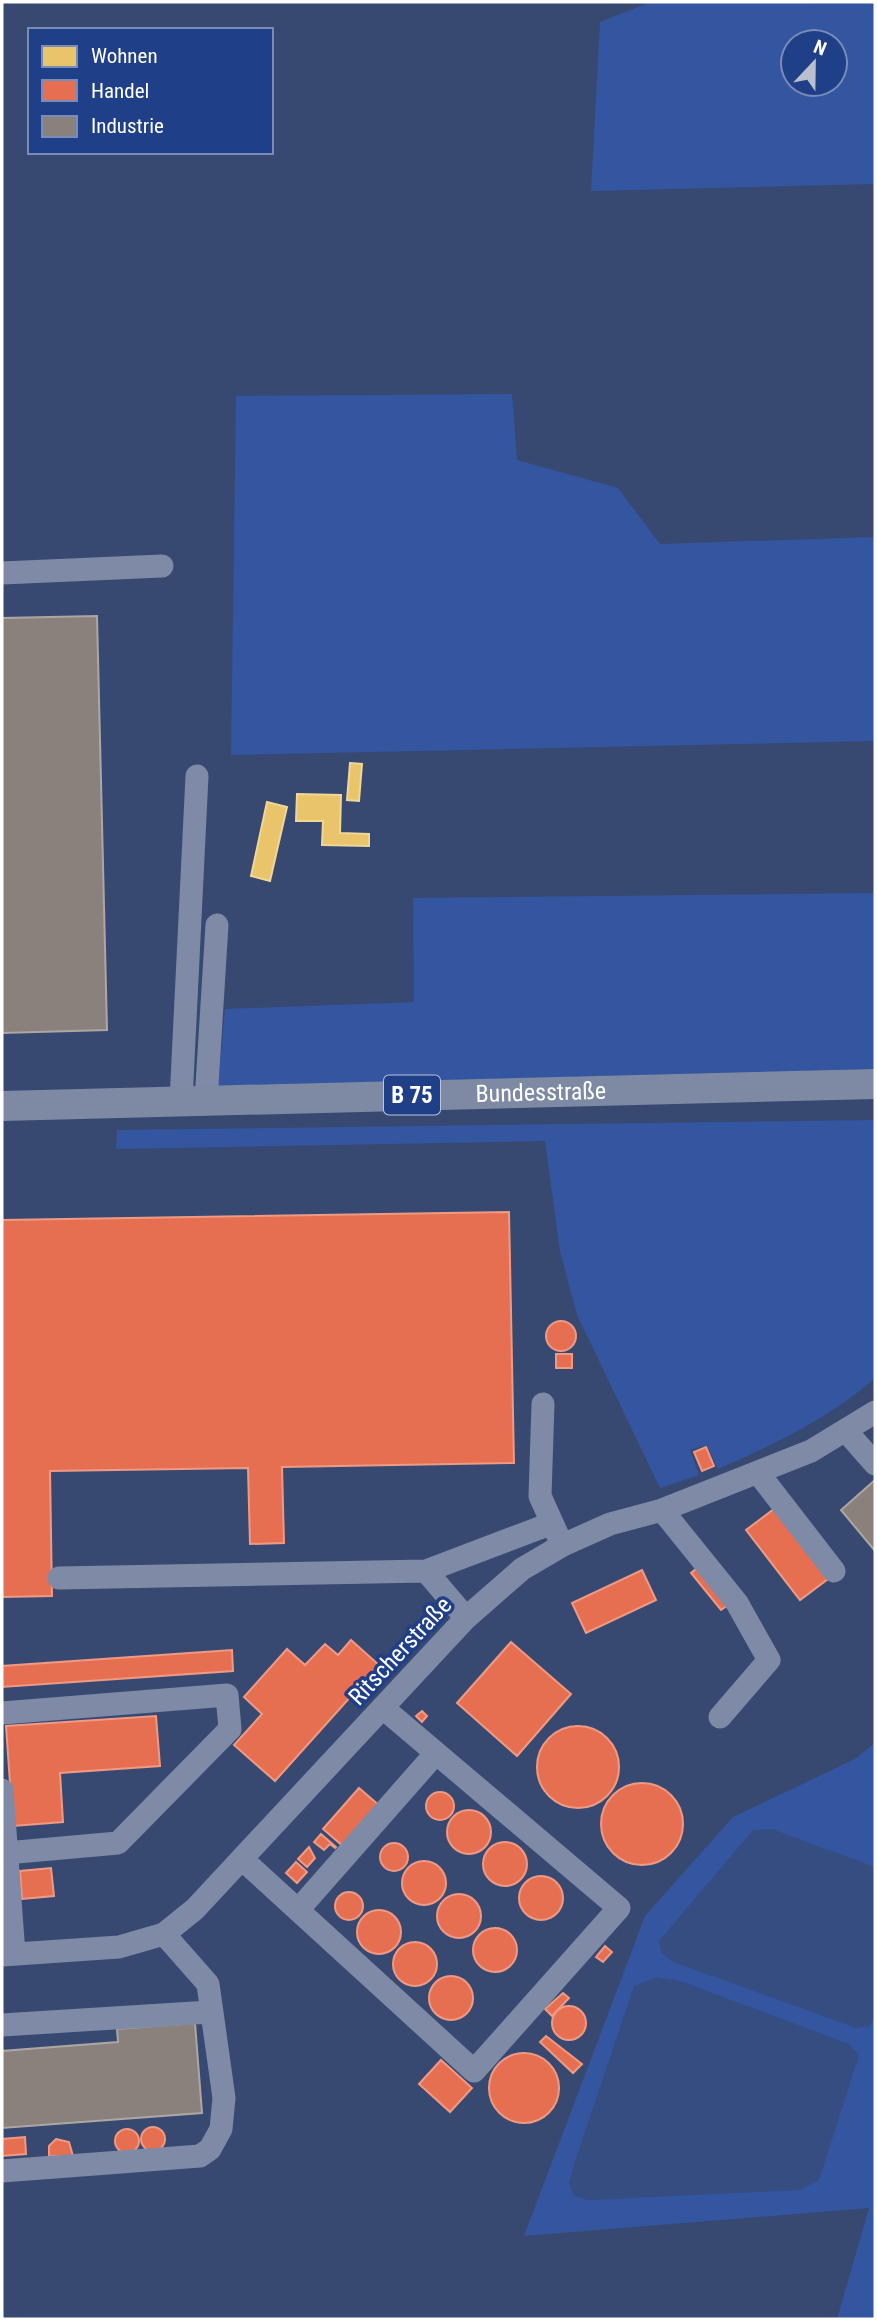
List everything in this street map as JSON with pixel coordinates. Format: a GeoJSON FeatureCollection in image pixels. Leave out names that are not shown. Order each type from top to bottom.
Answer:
{"type":"FeatureCollection","features":[{"type":"Feature","properties":{"kind":"main road","name":"Bundesstraße"},"geometry":{"type":"LineString","coordinates":[[2,1106],[875,1084]]}},
{"type":"Feature","properties":{"kind":"street"},"geometry":{"type":"LineString","coordinates":[[2,573],[162,566]]}},
{"type":"Feature","properties":{"kind":"street"},"geometry":{"type":"LineString","coordinates":[[193,1101],[197,776]]}},
{"type":"Feature","properties":{"kind":"street"},"geometry":{"type":"LineString","coordinates":[[193,1101],[217,925]]}},
{"type":"Feature","properties":{"kind":"street"},"geometry":{"type":"LineString","coordinates":[[543,1404],[540,1496],[550,1524],[564,1545]]}},
{"type":"Feature","properties":{"kind":"street","name":"Ritscherstraße"},"geometry":{"type":"LineString","coordinates":[[8,1955],[119,1947],[164,1934],[195,1909],[466,1618],[522,1569],[564,1545],[610,1524],[662,1510],[759,1474],[811,1451],[875,1412]]}},
{"type":"Feature","properties":{"kind":"street"},"geometry":{"type":"LineString","coordinates":[[846,1431],[875,1464]]}},
{"type":"Feature","properties":{"kind":"street"},"geometry":{"type":"LineString","coordinates":[[759,1474],[834,1571]]}},
{"type":"Feature","properties":{"kind":"street"},"geometry":{"type":"LineString","coordinates":[[662,1510],[737,1603],[769,1660],[720,1717]]}},
{"type":"Feature","properties":{"kind":"street"},"geometry":{"type":"LineString","coordinates":[[59,1578],[426,1571],[550,1524]]}},
{"type":"Feature","properties":{"kind":"street"},"geometry":{"type":"LineString","coordinates":[[426,1571],[466,1618]]}},
{"type":"Feature","properties":{"kind":"street"},"geometry":{"type":"LineString","coordinates":[[2,1713],[227,1695],[230,1729],[118,1843],[6,1853]]}},
{"type":"Feature","properties":{"kind":"street"},"geometry":{"type":"LineString","coordinates":[[242,1859],[474,2071],[619,1908],[383,1708]]}},
{"type":"Feature","properties":{"kind":"street"},"geometry":{"type":"LineString","coordinates":[[298,1910],[436,1753]]}},
{"type":"Feature","properties":{"kind":"street"},"geometry":{"type":"LineString","coordinates":[[2,1790],[8,1955]]}},
{"type":"Feature","properties":{"kind":"street"},"geometry":{"type":"LineString","coordinates":[[2,2171],[200,2156],[210,2149],[220,2129],[224,2098],[208,1984],[164,1934]]}},
{"type":"Feature","properties":{"kind":"street"},"geometry":{"type":"LineString","coordinates":[[2,2025],[211,2012]]}},
{"type":"Feature","properties":{"kind":"shaded area"},"geometry":{"type":"Polygon","coordinates":[[[651,2],[875,4],[875,184],[591,191],[600,22],[651,2]]]}},
{"type":"Feature","properties":{"kind":"shaded area"},"geometry":{"type":"Polygon","coordinates":[[[512,394],[517,460],[618,488],[660,544],[875,537],[875,741],[231,755],[236,396],[512,394]]]}},
{"type":"Feature","properties":{"kind":"shaded area"},"geometry":{"type":"Polygon","coordinates":[[[875,893],[875,1069],[218,1086],[225,1009],[414,1002],[413,898],[875,893]]]}},
{"type":"Feature","properties":{"kind":"shaded area"},"geometry":{"type":"Polygon","coordinates":[[[875,1120],[875,1378],[820,1418],[718,1469],[707,1445],[690,1450],[699,1475],[660,1488],[577,1315],[560,1251],[545,1141],[116,1149],[117,1130],[875,1120]]]}},
{"type":"Feature","properties":{"kind":"shaded area"},"geometry":{"type":"Polygon","coordinates":[[[875,1743],[875,2319],[837,2319],[869,2208],[524,2236],[645,1916],[733,1817],[855,1759],[875,1743]]]}},
{"type":"Feature","properties":{"kind":"shaded area"},"geometry":{"type":"Polygon","coordinates":[[[772,1829],[875,1867],[875,2019],[869,2026],[856,2028],[671,1961],[662,1953],[659,1941],[753,1830],[772,1829]]]}},
{"type":"Feature","properties":{"kind":"shaded area"},"geometry":{"type":"Polygon","coordinates":[[[656,1977],[680,1981],[849,2044],[859,2055],[819,2180],[800,2190],[588,2200],[574,2196],[569,2184],[574,2164],[634,1986],[656,1977]]]}},
{"type":"Feature","properties":{"kind":"building: Wohnen"},"geometry":{"type":"Polygon","coordinates":[[[350,763],[362,764],[359,801],[347,800],[350,763]]]}},
{"type":"Feature","properties":{"kind":"building: Wohnen"},"geometry":{"type":"Polygon","coordinates":[[[297,794],[341,795],[340,833],[369,834],[369,846],[322,845],[323,821],[296,821],[297,794]]]}},
{"type":"Feature","properties":{"kind":"building: Wohnen"},"geometry":{"type":"Polygon","coordinates":[[[267,802],[287,807],[270,881],[251,876],[267,802]]]}},
{"type":"Feature","properties":{"kind":"building: Handel"},"geometry":{"type":"Polygon","coordinates":[[[509,1212],[514,1463],[282,1467],[284,1543],[250,1544],[248,1468],[50,1471],[52,1596],[2,1597],[2,1220],[509,1212]]]}},
{"type":"Feature","properties":{"kind":"building: Handel"},"geometry":{"type":"Polygon","coordinates":[[[561,1321],[572,1325],[576,1336],[572,1347],[561,1351],[550,1347],[546,1336],[550,1325],[561,1321]]]}},
{"type":"Feature","properties":{"kind":"building: Handel"},"geometry":{"type":"Polygon","coordinates":[[[556,1354],[572,1354],[572,1368],[556,1368],[556,1354]]]}},
{"type":"Feature","properties":{"kind":"building: Handel"},"geometry":{"type":"Polygon","coordinates":[[[706,1447],[714,1466],[702,1471],[694,1452],[706,1447]]]}},
{"type":"Feature","properties":{"kind":"building: Handel"},"geometry":{"type":"Polygon","coordinates":[[[774,1509],[828,1579],[800,1600],[746,1530],[774,1509]]]}},
{"type":"Feature","properties":{"kind":"building: Handel"},"geometry":{"type":"Polygon","coordinates":[[[701,1565],[731,1603],[721,1610],[691,1573],[701,1565]]]}},
{"type":"Feature","properties":{"kind":"building: Handel"},"geometry":{"type":"Polygon","coordinates":[[[642,1570],[656,1600],[586,1633],[572,1603],[642,1570]]]}},
{"type":"Feature","properties":{"kind":"building: Handel"},"geometry":{"type":"Polygon","coordinates":[[[351,1640],[379,1665],[275,1781],[234,1745],[262,1714],[244,1697],[287,1649],[305,1665],[325,1644],[338,1655],[351,1640]]]}},
{"type":"Feature","properties":{"kind":"building: Handel"},"geometry":{"type":"Polygon","coordinates":[[[511,1642],[571,1694],[517,1756],[457,1703],[511,1642]]]}},
{"type":"Feature","properties":{"kind":"building: Handel"},"geometry":{"type":"Polygon","coordinates":[[[232,1650],[233,1671],[2,1687],[2,1666],[232,1650]]]}},
{"type":"Feature","properties":{"kind":"building: Handel"},"geometry":{"type":"Polygon","coordinates":[[[422,1711],[427,1716],[422,1722],[416,1716],[422,1711]]]}},
{"type":"Feature","properties":{"kind":"building: Handel"},"geometry":{"type":"Polygon","coordinates":[[[156,1716],[160,1766],[60,1773],[63,1822],[13,1826],[6,1726],[156,1716]]]}},
{"type":"Feature","properties":{"kind":"building: Handel"},"geometry":{"type":"Polygon","coordinates":[[[578,1726],[594,1730],[607,1738],[615,1751],[619,1767],[615,1783],[607,1796],[594,1804],[578,1808],[562,1804],[549,1796],[541,1783],[537,1767],[541,1751],[549,1738],[562,1730],[578,1726]]]}},
{"type":"Feature","properties":{"kind":"building: Handel"},"geometry":{"type":"Polygon","coordinates":[[[642,1783],[658,1787],[671,1795],[679,1808],[683,1824],[679,1840],[671,1853],[658,1861],[642,1865],[626,1861],[613,1853],[605,1840],[601,1824],[605,1808],[613,1795],[626,1787],[642,1783]]]}},
{"type":"Feature","properties":{"kind":"building: Handel"},"geometry":{"type":"Polygon","coordinates":[[[359,1788],[380,1806],[344,1847],[323,1829],[359,1788]]]}},
{"type":"Feature","properties":{"kind":"building: Handel"},"geometry":{"type":"Polygon","coordinates":[[[440,1792],[450,1796],[454,1806],[450,1816],[440,1820],[430,1816],[426,1806],[430,1796],[440,1792]]]}},
{"type":"Feature","properties":{"kind":"building: Handel"},"geometry":{"type":"Polygon","coordinates":[[[469,1810],[478,1811],[485,1816],[490,1823],[490,1841],[485,1848],[478,1853],[469,1854],[460,1853],[453,1848],[448,1841],[447,1832],[448,1823],[453,1816],[460,1811],[469,1810]]]}},
{"type":"Feature","properties":{"kind":"building: Handel"},"geometry":{"type":"Polygon","coordinates":[[[321,1834],[336,1847],[330,1844],[324,1850],[314,1842],[321,1834]]]}},
{"type":"Feature","properties":{"kind":"building: Handel"},"geometry":{"type":"Polygon","coordinates":[[[505,1842],[514,1843],[521,1848],[526,1855],[526,1873],[521,1880],[514,1885],[505,1886],[496,1885],[489,1880],[484,1873],[483,1864],[484,1855],[489,1848],[496,1843],[505,1842]]]}},
{"type":"Feature","properties":{"kind":"building: Handel"},"geometry":{"type":"Polygon","coordinates":[[[394,1843],[404,1847],[408,1857],[404,1867],[394,1871],[384,1867],[380,1857],[384,1847],[394,1843]]]}},
{"type":"Feature","properties":{"kind":"building: Handel"},"geometry":{"type":"Polygon","coordinates":[[[309,1847],[315,1858],[307,1867],[298,1859],[309,1847]]]}},
{"type":"Feature","properties":{"kind":"building: Handel"},"geometry":{"type":"Polygon","coordinates":[[[424,1861],[433,1862],[440,1867],[445,1874],[445,1892],[440,1899],[433,1904],[424,1905],[415,1904],[408,1899],[403,1892],[402,1883],[403,1874],[408,1867],[415,1862],[424,1861]]]}},
{"type":"Feature","properties":{"kind":"building: Handel"},"geometry":{"type":"Polygon","coordinates":[[[296,1862],[307,1872],[297,1883],[286,1873],[296,1862]]]}},
{"type":"Feature","properties":{"kind":"building: Handel"},"geometry":{"type":"Polygon","coordinates":[[[51,1868],[54,1896],[22,1899],[20,1871],[51,1868]]]}},
{"type":"Feature","properties":{"kind":"building: Handel"},"geometry":{"type":"Polygon","coordinates":[[[541,1876],[550,1877],[557,1882],[562,1889],[562,1907],[557,1914],[550,1919],[541,1920],[532,1919],[525,1914],[520,1907],[519,1898],[520,1889],[525,1882],[532,1877],[541,1876]]]}},
{"type":"Feature","properties":{"kind":"building: Handel"},"geometry":{"type":"Polygon","coordinates":[[[349,1892],[359,1896],[363,1906],[359,1916],[349,1920],[339,1916],[335,1906],[339,1896],[349,1892]]]}},
{"type":"Feature","properties":{"kind":"building: Handel"},"geometry":{"type":"Polygon","coordinates":[[[459,1894],[468,1895],[475,1900],[480,1907],[480,1925],[475,1932],[468,1937],[459,1938],[450,1937],[443,1932],[438,1925],[437,1916],[438,1907],[443,1900],[450,1895],[459,1894]]]}},
{"type":"Feature","properties":{"kind":"building: Handel"},"geometry":{"type":"Polygon","coordinates":[[[379,1910],[388,1911],[395,1916],[400,1923],[400,1941],[395,1948],[388,1953],[379,1954],[370,1953],[363,1948],[358,1941],[357,1932],[358,1923],[363,1916],[370,1911],[379,1910]]]}},
{"type":"Feature","properties":{"kind":"building: Handel"},"geometry":{"type":"Polygon","coordinates":[[[495,1928],[504,1929],[511,1934],[516,1941],[516,1959],[511,1966],[504,1971],[495,1972],[486,1971],[479,1966],[474,1959],[473,1950],[474,1941],[479,1934],[486,1929],[495,1928]]]}},
{"type":"Feature","properties":{"kind":"building: Handel"},"geometry":{"type":"Polygon","coordinates":[[[415,1942],[424,1943],[431,1948],[436,1955],[436,1973],[431,1980],[424,1985],[415,1986],[406,1985],[399,1980],[394,1973],[393,1964],[394,1955],[399,1948],[406,1943],[415,1942]]]}},
{"type":"Feature","properties":{"kind":"building: Handel"},"geometry":{"type":"Polygon","coordinates":[[[605,1946],[612,1952],[603,1962],[596,1957],[605,1946]]]}},
{"type":"Feature","properties":{"kind":"building: Handel"},"geometry":{"type":"Polygon","coordinates":[[[451,1976],[460,1977],[467,1982],[472,1989],[472,2007],[467,2014],[460,2019],[451,2020],[442,2019],[435,2014],[430,2007],[429,1998],[430,1989],[435,1982],[442,1977],[451,1976]]]}},
{"type":"Feature","properties":{"kind":"building: Handel"},"geometry":{"type":"Polygon","coordinates":[[[563,1993],[569,1998],[552,2016],[545,2009],[563,1993]]]}},
{"type":"Feature","properties":{"kind":"building: Handel"},"geometry":{"type":"Polygon","coordinates":[[[569,2006],[581,2011],[586,2023],[581,2035],[569,2040],[557,2035],[552,2023],[557,2011],[569,2006]]]}},
{"type":"Feature","properties":{"kind":"building: Handel"},"geometry":{"type":"Polygon","coordinates":[[[546,2036],[582,2064],[573,2073],[540,2042],[546,2036]]]}},
{"type":"Feature","properties":{"kind":"building: Handel"},"geometry":{"type":"Polygon","coordinates":[[[531,2053],[544,2059],[553,2068],[557,2074],[557,2102],[549,2113],[538,2121],[517,2123],[499,2113],[491,2102],[489,2081],[499,2063],[510,2055],[531,2053]]]}},
{"type":"Feature","properties":{"kind":"building: Handel"},"geometry":{"type":"Polygon","coordinates":[[[441,2060],[472,2088],[450,2112],[419,2084],[441,2060]]]}},
{"type":"Feature","properties":{"kind":"building: Handel"},"geometry":{"type":"Polygon","coordinates":[[[153,2127],[162,2130],[165,2139],[162,2148],[153,2151],[144,2148],[141,2139],[144,2130],[153,2127]]]}},
{"type":"Feature","properties":{"kind":"building: Handel"},"geometry":{"type":"Polygon","coordinates":[[[127,2129],[136,2132],[139,2141],[136,2150],[127,2153],[118,2150],[115,2141],[118,2132],[127,2129]]]}},
{"type":"Feature","properties":{"kind":"building: Handel"},"geometry":{"type":"Polygon","coordinates":[[[25,2137],[26,2154],[2,2156],[2,2139],[25,2137]]]}},
{"type":"Feature","properties":{"kind":"building: Handel"},"geometry":{"type":"Polygon","coordinates":[[[56,2139],[69,2142],[73,2156],[49,2156],[49,2146],[56,2139]]]}},
{"type":"Feature","properties":{"kind":"building: Industrie"},"geometry":{"type":"Polygon","coordinates":[[[97,616],[107,1030],[2,1033],[2,618],[97,616]]]}},
{"type":"Feature","properties":{"kind":"building: Industrie"},"geometry":{"type":"Polygon","coordinates":[[[875,1480],[875,1551],[841,1510],[875,1480]]]}},
{"type":"Feature","properties":{"kind":"building: Industrie"},"geometry":{"type":"Polygon","coordinates":[[[195,2023],[202,2113],[2,2128],[2,2051],[118,2042],[117,2029],[195,2023]]]}}]}
